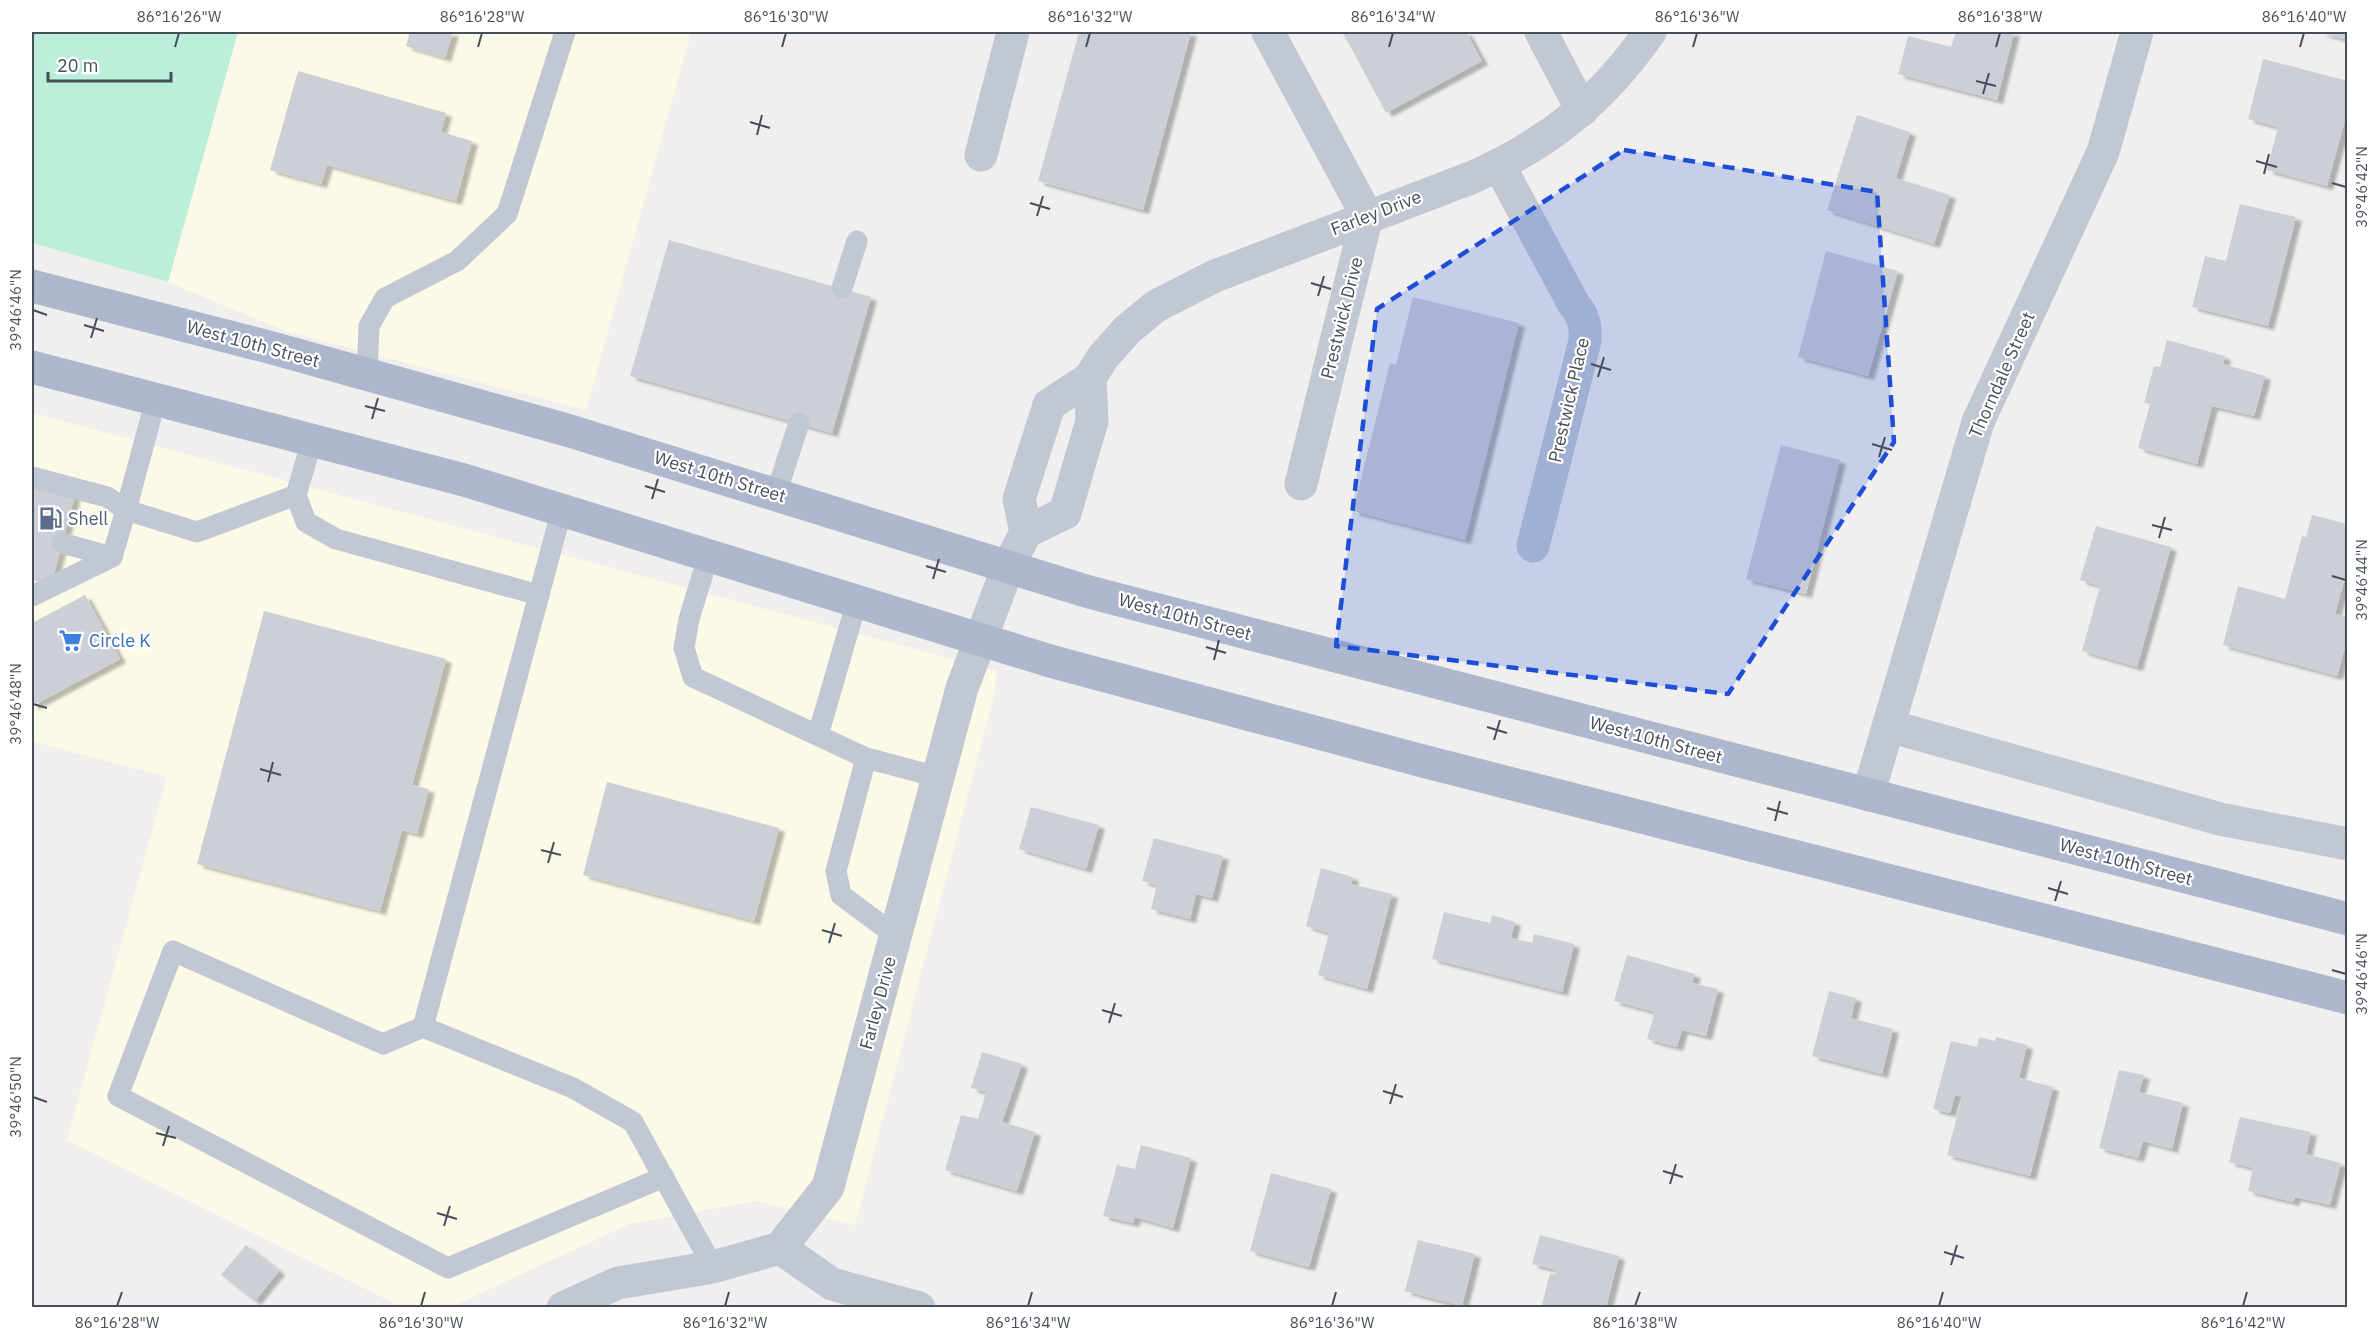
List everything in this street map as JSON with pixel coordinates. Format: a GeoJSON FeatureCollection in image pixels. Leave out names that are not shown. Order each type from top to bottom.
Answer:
{"type":"FeatureCollection","features":[{"type":"Feature","properties":{"kind":"main road","name":"West 10th Street"},"geometry":{"type":"LineString","coordinates":[[32,286],[367,375],[776,494],[1089,592],[2348,919]]}},
{"type":"Feature","properties":{"kind":"main road"},"geometry":{"type":"LineString","coordinates":[[32,367],[562,509],[1062,664],[1419,760],[2348,998]]}},
{"type":"Feature","properties":{"kind":"street"},"geometry":{"type":"LineString","coordinates":[[981,155],[1013,32]]}},
{"type":"Feature","properties":{"kind":"street"},"geometry":{"type":"LineString","coordinates":[[1268,32],[1367,216]]}},
{"type":"Feature","properties":{"kind":"street"},"geometry":{"type":"LineString","coordinates":[[1541,32],[1582,110]]}},
{"type":"Feature","properties":{"kind":"street","name":"Farley Drive"},"geometry":{"type":"LineString","coordinates":[[780,1248],[828,1187],[962,688],[1008,567],[1026,532],[1019,499],[1049,405],[1090,378],[1102,357],[1127,330],[1156,306],[1183,290],[1499,165],[1540,142],[1602,93],[1627,65],[1650,32]]}},
{"type":"Feature","properties":{"kind":"street","name":"Thorndale Street"},"geometry":{"type":"LineString","coordinates":[[1868,795],[1978,422],[2103,152],[2137,32]]}},
{"type":"Feature","properties":{"kind":"street","name":"Prestwick Place"},"geometry":{"type":"LineString","coordinates":[[1499,165],[1573,303],[1582,315],[1586,328],[1533,546]]}},
{"type":"Feature","properties":{"kind":"street","name":"Prestwick Drive"},"geometry":{"type":"LineString","coordinates":[[1300,484],[1367,216]]}},
{"type":"Feature","properties":{"kind":"street"},"geometry":{"type":"LineString","coordinates":[[1026,532],[1065,513],[1092,421],[1090,378]]}},
{"type":"Feature","properties":{"kind":"street"},"geometry":{"type":"LineString","coordinates":[[1889,726],[2220,819],[2348,844]]}},
{"type":"Feature","properties":{"kind":"street"},"geometry":{"type":"LineString","coordinates":[[563,1308],[618,1283],[713,1267],[780,1248],[832,1284],[919,1308]]}},
{"type":"Feature","properties":{"kind":"lane"},"geometry":{"type":"LineString","coordinates":[[367,375],[369,326],[384,298],[457,261],[507,214],[565,32]]}},
{"type":"Feature","properties":{"kind":"lane"},"geometry":{"type":"LineString","coordinates":[[842,288],[857,241]]}},
{"type":"Feature","properties":{"kind":"lane"},"geometry":{"type":"LineString","coordinates":[[32,596],[112,557],[156,399]]}},
{"type":"Feature","properties":{"kind":"lane"},"geometry":{"type":"LineString","coordinates":[[776,494],[799,423]]}},
{"type":"Feature","properties":{"kind":"lane"},"geometry":{"type":"LineString","coordinates":[[312,441],[296,495],[306,522],[336,540],[539,596]]}},
{"type":"Feature","properties":{"kind":"lane"},"geometry":{"type":"LineString","coordinates":[[32,477],[106,497],[126,510],[196,532],[296,495]]}},
{"type":"Feature","properties":{"kind":"lane"},"geometry":{"type":"LineString","coordinates":[[423,1028],[562,509]]}},
{"type":"Feature","properties":{"kind":"lane"},"geometry":{"type":"LineString","coordinates":[[62,543],[112,557]]}},
{"type":"Feature","properties":{"kind":"lane"},"geometry":{"type":"LineString","coordinates":[[709,554],[684,648],[693,676],[866,758],[938,777]]}},
{"type":"Feature","properties":{"kind":"lane"},"geometry":{"type":"LineString","coordinates":[[818,735],[857,601]]}},
{"type":"Feature","properties":{"kind":"lane"},"geometry":{"type":"LineString","coordinates":[[866,758],[836,871],[840,895],[896,936]]}},
{"type":"Feature","properties":{"kind":"lane"},"geometry":{"type":"LineString","coordinates":[[664,1178],[448,1268],[118,1096],[173,951],[383,1044],[423,1028],[573,1088],[633,1122],[664,1178],[713,1267]]}},
{"type":"Feature","properties":{"kind":"highlighted area"},"geometry":{"type":"Polygon","coordinates":[[[1624,150],[1877,192],[1894,442],[1728,694],[1336,646],[1377,309],[1624,150]]]}},
{"type":"Feature","properties":{"kind":"shaded area"},"geometry":{"type":"Polygon","coordinates":[[[238,32],[691,32],[586,410],[288,332],[168,282],[238,32]]]}},
{"type":"Feature","properties":{"kind":"shaded area"},"geometry":{"type":"Polygon","coordinates":[[[32,413],[997,671],[994,695],[855,1225],[755,1201],[629,1224],[451,1307],[402,1307],[67,1140],[167,777],[32,741],[32,413]]]}},
{"type":"Feature","properties":{"kind":"green space"},"geometry":{"type":"Polygon","coordinates":[[[32,32],[238,32],[168,282],[32,243],[32,32]]]}},
{"type":"Feature","properties":{"kind":"building"},"geometry":{"type":"Polygon","coordinates":[[[410,32],[453,32],[445,58],[406,46],[410,32]]]}},
{"type":"Feature","properties":{"kind":"building"},"geometry":{"type":"Polygon","coordinates":[[[1079,32],[1191,32],[1143,210],[1038,181],[1079,32]]]}},
{"type":"Feature","properties":{"kind":"building"},"geometry":{"type":"Polygon","coordinates":[[[1338,32],[1466,32],[1482,61],[1386,113],[1343,33],[1340,35],[1338,32]]]}},
{"type":"Feature","properties":{"kind":"building"},"geometry":{"type":"Polygon","coordinates":[[[1956,32],[2014,32],[1997,100],[1898,74],[1908,36],[1951,47],[1956,32]]]}},
{"type":"Feature","properties":{"kind":"building"},"geometry":{"type":"Polygon","coordinates":[[[2318,32],[2348,32],[2348,40],[2318,32]]]}},
{"type":"Feature","properties":{"kind":"building"},"geometry":{"type":"Polygon","coordinates":[[[2263,59],[2348,81],[2348,109],[2327,186],[2267,170],[2278,127],[2248,119],[2263,59]]]}},
{"type":"Feature","properties":{"kind":"building"},"geometry":{"type":"Polygon","coordinates":[[[298,71],[446,113],[441,132],[472,141],[456,201],[327,165],[321,184],[270,170],[298,71]]]}},
{"type":"Feature","properties":{"kind":"building"},"geometry":{"type":"Polygon","coordinates":[[[1857,115],[1910,132],[1896,178],[1950,195],[1934,244],[1827,210],[1857,115]]]}},
{"type":"Feature","properties":{"kind":"building"},"geometry":{"type":"Polygon","coordinates":[[[2240,204],[2296,217],[2268,326],[2192,307],[2205,256],[2226,261],[2240,204]]]}},
{"type":"Feature","properties":{"kind":"building"},"geometry":{"type":"Polygon","coordinates":[[[669,240],[871,297],[832,433],[630,376],[669,240]]]}},
{"type":"Feature","properties":{"kind":"building"},"geometry":{"type":"Polygon","coordinates":[[[1826,251],[1898,271],[1868,376],[1798,357],[1826,251]]]}},
{"type":"Feature","properties":{"kind":"building"},"geometry":{"type":"Polygon","coordinates":[[[1413,297],[1519,323],[1465,540],[1353,511],[1390,363],[1396,365],[1413,297]]]}},
{"type":"Feature","properties":{"kind":"building"},"geometry":{"type":"Polygon","coordinates":[[[2167,340],[2225,356],[2223,364],[2265,376],[2254,416],[2212,406],[2197,464],[2138,448],[2150,404],[2144,403],[2154,366],[2160,367],[2167,340]]]}},
{"type":"Feature","properties":{"kind":"building"},"geometry":{"type":"Polygon","coordinates":[[[1781,445],[1840,460],[1806,594],[1746,579],[1781,445]]]}},
{"type":"Feature","properties":{"kind":"building","name":"Shell"},"geometry":{"type":"Polygon","coordinates":[[[32,483],[75,495],[51,585],[32,580],[32,483]]]}},
{"type":"Feature","properties":{"kind":"building"},"geometry":{"type":"Polygon","coordinates":[[[2312,515],[2348,524],[2348,567],[2335,614],[2348,617],[2348,636],[2337,676],[2223,645],[2238,586],[2285,599],[2302,536],[2306,537],[2312,515]]]}},
{"type":"Feature","properties":{"kind":"building"},"geometry":{"type":"Polygon","coordinates":[[[2096,526],[2171,547],[2137,667],[2082,651],[2100,586],[2080,580],[2096,526]]]}},
{"type":"Feature","properties":{"kind":"building","name":"Circle K"},"geometry":{"type":"Polygon","coordinates":[[[85,595],[120,659],[32,706],[32,623],[85,595]]]}},
{"type":"Feature","properties":{"kind":"building"},"geometry":{"type":"Polygon","coordinates":[[[264,611],[446,659],[412,785],[429,789],[417,834],[402,830],[380,911],[197,864],[264,611]]]}},
{"type":"Feature","properties":{"kind":"building"},"geometry":{"type":"Polygon","coordinates":[[[607,782],[779,828],[754,921],[583,875],[607,782]]]}},
{"type":"Feature","properties":{"kind":"building"},"geometry":{"type":"Polygon","coordinates":[[[1031,807],[1099,825],[1086,869],[1019,849],[1031,807]]]}},
{"type":"Feature","properties":{"kind":"building"},"geometry":{"type":"Polygon","coordinates":[[[1154,838],[1223,856],[1212,898],[1196,894],[1190,919],[1151,909],[1157,885],[1142,881],[1154,838]]]}},
{"type":"Feature","properties":{"kind":"building"},"geometry":{"type":"Polygon","coordinates":[[[1321,868],[1353,877],[1351,884],[1392,894],[1367,989],[1318,975],[1329,933],[1306,926],[1321,868]]]}},
{"type":"Feature","properties":{"kind":"building"},"geometry":{"type":"Polygon","coordinates":[[[1444,912],[1490,923],[1492,915],[1515,922],[1511,938],[1532,943],[1534,934],[1574,944],[1562,992],[1432,959],[1444,912]]]}},
{"type":"Feature","properties":{"kind":"building"},"geometry":{"type":"Polygon","coordinates":[[[1627,955],[1695,974],[1692,983],[1718,989],[1706,1036],[1682,1030],[1677,1047],[1647,1039],[1655,1012],[1614,1001],[1627,955]]]}},
{"type":"Feature","properties":{"kind":"building"},"geometry":{"type":"Polygon","coordinates":[[[1829,991],[1856,998],[1851,1018],[1893,1029],[1882,1074],[1812,1056],[1829,991]]]}},
{"type":"Feature","properties":{"kind":"building"},"geometry":{"type":"Polygon","coordinates":[[[1979,1037],[1995,1041],[1996,1037],[2027,1045],[2019,1078],[2053,1087],[2030,1176],[1947,1155],[1962,1097],[1955,1095],[1950,1113],[1933,1109],[1951,1041],[1977,1047],[1979,1037]]]}},
{"type":"Feature","properties":{"kind":"building"},"geometry":{"type":"Polygon","coordinates":[[[982,1052],[1022,1064],[1002,1122],[1035,1132],[1017,1191],[945,1170],[961,1115],[978,1119],[986,1092],[971,1088],[982,1052]]]}},
{"type":"Feature","properties":{"kind":"building"},"geometry":{"type":"Polygon","coordinates":[[[2119,1070],[2144,1075],[2139,1092],[2183,1103],[2172,1149],[2143,1141],[2138,1158],[2099,1148],[2119,1070]]]}},
{"type":"Feature","properties":{"kind":"building"},"geometry":{"type":"Polygon","coordinates":[[[2240,1117],[2311,1132],[2306,1154],[2341,1163],[2330,1205],[2295,1197],[2293,1202],[2248,1191],[2253,1168],[2229,1162],[2240,1117]]]}},
{"type":"Feature","properties":{"kind":"building"},"geometry":{"type":"Polygon","coordinates":[[[1141,1145],[1191,1158],[1173,1228],[1135,1217],[1133,1223],[1103,1216],[1117,1165],[1135,1169],[1141,1145]]]}},
{"type":"Feature","properties":{"kind":"building"},"geometry":{"type":"Polygon","coordinates":[[[1271,1173],[1331,1189],[1309,1267],[1250,1251],[1271,1173]]]}},
{"type":"Feature","properties":{"kind":"building"},"geometry":{"type":"Polygon","coordinates":[[[1540,1235],[1619,1256],[1606,1308],[1541,1308],[1550,1273],[1555,1275],[1556,1270],[1532,1264],[1540,1235]]]}},
{"type":"Feature","properties":{"kind":"building"},"geometry":{"type":"Polygon","coordinates":[[[1418,1240],[1475,1254],[1462,1306],[1405,1291],[1418,1240]]]}},
{"type":"Feature","properties":{"kind":"building"},"geometry":{"type":"Polygon","coordinates":[[[246,1245],[279,1271],[255,1301],[221,1275],[246,1245]]]}},
{"type":"Feature","properties":{"kind":"place","name":"Shell"},"geometry":{"type":"Point","coordinates":[50,519]}},
{"type":"Feature","properties":{"kind":"place","name":"Circle K"},"geometry":{"type":"Point","coordinates":[71,641]}}]}
